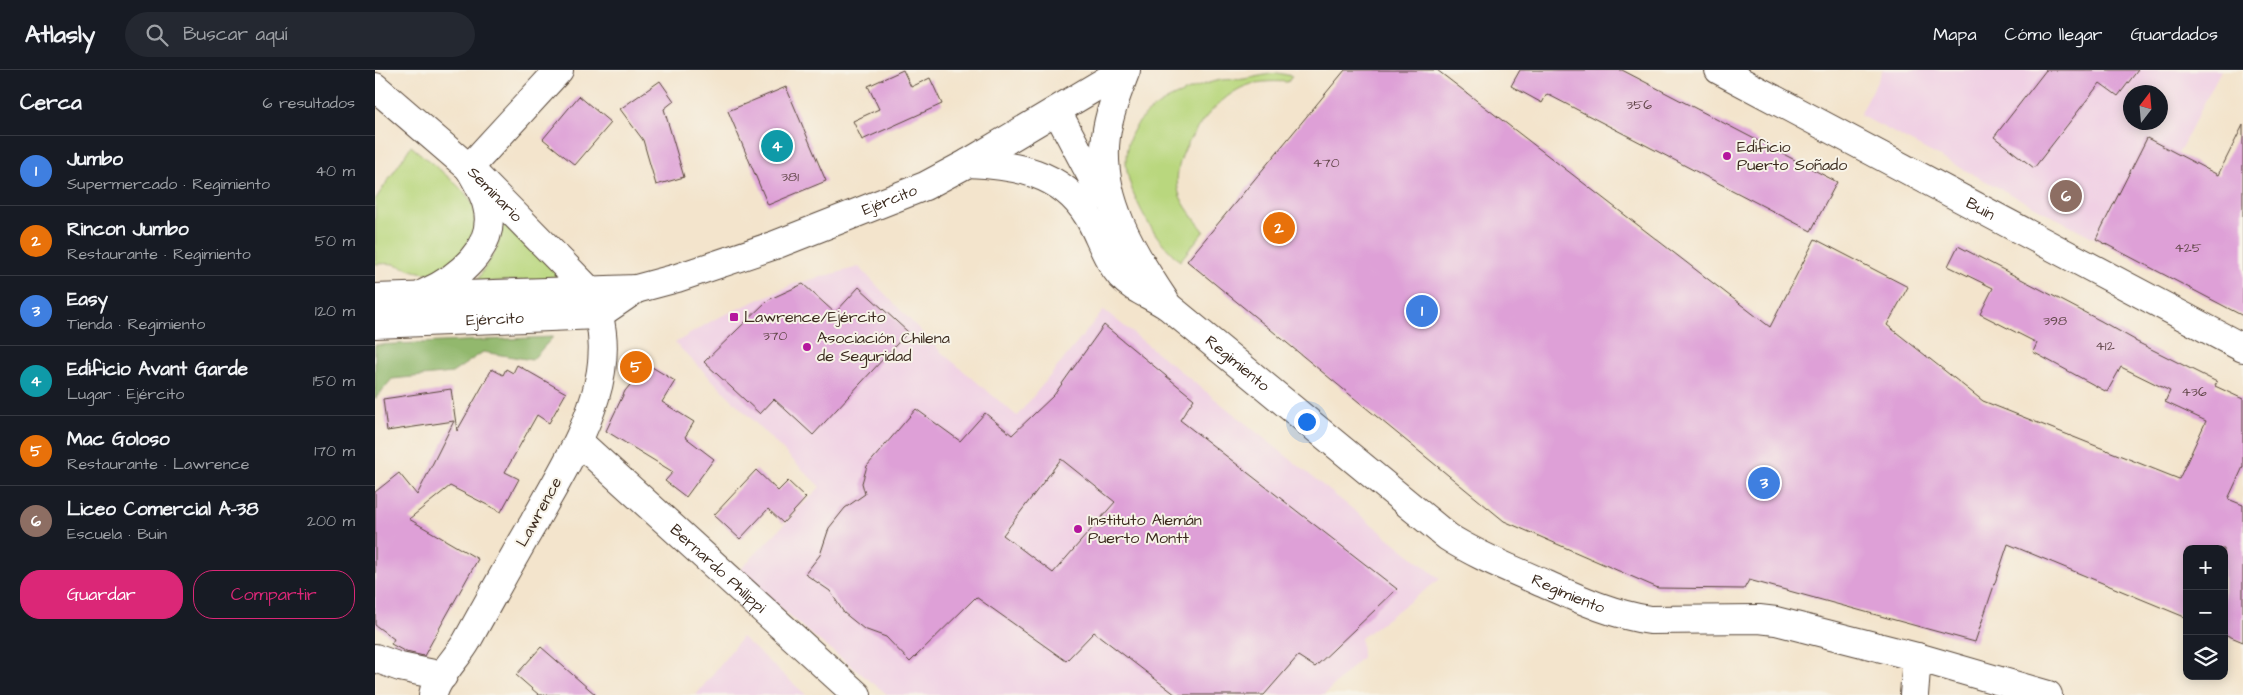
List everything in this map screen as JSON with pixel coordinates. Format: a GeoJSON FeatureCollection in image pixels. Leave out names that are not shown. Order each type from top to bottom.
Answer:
{"type":"FeatureCollection","features":[{"type":"Feature","properties":{"kind":"main road"},"geometry":{"type":"LineString","coordinates":[[419,296],[439,287],[459,273],[473,259],[485,237],[488,208],[479,185],[469,168],[559,70]]}},
{"type":"Feature","properties":{"kind":"main road","name":"Ejército"},"geometry":{"type":"LineString","coordinates":[[375,298],[588,289],[636,289],[677,278],[775,245],[925,186],[968,163],[1125,70]]}},
{"type":"Feature","properties":{"kind":"main road","name":"Regimiento"},"geometry":{"type":"LineString","coordinates":[[1113,207],[1105,168],[1106,134],[1112,108],[1125,70]]}},
{"type":"Feature","properties":{"kind":"main road","name":"Buin"},"geometry":{"type":"LineString","coordinates":[[1719,70],[2243,348]]}},
{"type":"Feature","properties":{"kind":"main road","name":"Seminario"},"geometry":{"type":"LineString","coordinates":[[375,87],[469,168],[588,289],[598,315]]}},
{"type":"Feature","properties":{"kind":"main road","name":"Regimiento"},"geometry":{"type":"LineString","coordinates":[[1057,111],[1094,182],[1113,207],[1139,260],[1169,307]]}},
{"type":"Feature","properties":{"kind":"main road","name":"Regimiento"},"geometry":{"type":"LineString","coordinates":[[968,163],[1002,164],[1019,168],[1048,178],[1062,187],[1076,199],[1088,216],[1108,259],[1122,277],[1169,307],[1448,537],[1479,555],[1598,607],[1633,618],[1650,620],[1759,619],[1776,621],[1917,657],[2048,695]]}},
{"type":"Feature","properties":{"kind":"main road","name":"Ejército"},"geometry":{"type":"LineString","coordinates":[[375,324],[598,315],[636,289]]}},
{"type":"Feature","properties":{"kind":"main road","name":"Lawrence"},"geometry":{"type":"LineString","coordinates":[[438,686],[464,645],[579,442],[594,402],[600,371],[602,345],[598,315]]}},
{"type":"Feature","properties":{"kind":"main road","name":"Bernardo Philippi"},"geometry":{"type":"LineString","coordinates":[[579,442],[857,695]]}},
{"type":"Feature","properties":{"kind":"main road"},"geometry":{"type":"LineString","coordinates":[[1914,695],[1917,657]]}},
{"type":"Feature","properties":{"kind":"main road"},"geometry":{"type":"LineString","coordinates":[[375,658],[400,667],[438,686]]}},
{"type":"Feature","properties":{"kind":"main road"},"geometry":{"type":"LineString","coordinates":[[375,673],[407,679],[429,679],[438,686]]}},
{"type":"Feature","properties":{"kind":"shaded area"},"geometry":{"type":"Polygon","coordinates":[[[1883,70],[2221,70],[2178,154],[2147,138],[2096,239],[1860,115],[1883,70]]]}},
{"type":"Feature","properties":{"kind":"shaded area","name":"Instituto Alemán Puerto Montt"},"geometry":{"type":"Polygon","coordinates":[[[859,267],[940,351],[1017,416],[1104,310],[1440,579],[1361,638],[1362,657],[1324,695],[888,695],[807,631],[739,571],[820,487],[675,343],[715,319],[794,284],[859,267]]]}},
{"type":"Feature","properties":{"kind":"shaded area"},"geometry":{"type":"Polygon","coordinates":[[[742,637],[806,695],[696,695],[742,637]]]}},
{"type":"Feature","properties":{"kind":"green space"},"geometry":{"type":"Polygon","coordinates":[[[1278,73],[1292,76],[1288,82],[1251,84],[1227,97],[1204,119],[1185,148],[1177,179],[1179,193],[1186,208],[1204,231],[1180,261],[1152,230],[1133,192],[1126,158],[1128,143],[1134,130],[1154,108],[1168,99],[1194,88],[1221,80],[1244,79],[1278,73]]]}},
{"type":"Feature","properties":{"kind":"green space"},"geometry":{"type":"Polygon","coordinates":[[[411,146],[459,187],[474,207],[476,221],[470,240],[452,262],[445,268],[432,273],[417,272],[394,264],[375,264],[375,200],[411,146]]]}},
{"type":"Feature","properties":{"kind":"green space"},"geometry":{"type":"Polygon","coordinates":[[[504,220],[562,279],[476,282],[497,248],[504,220]]]}},
{"type":"Feature","properties":{"kind":"green space"},"geometry":{"type":"Polygon","coordinates":[[[553,337],[532,360],[483,352],[452,373],[392,379],[375,399],[375,345],[553,337]]]}},
{"type":"Feature","properties":{"kind":"building"},"geometry":{"type":"Polygon","coordinates":[[[903,70],[911,87],[930,78],[942,104],[862,140],[853,121],[879,109],[868,86],[903,70]]]}},
{"type":"Feature","properties":{"kind":"building"},"geometry":{"type":"Polygon","coordinates":[[[1345,70],[1437,70],[1770,327],[1815,239],[1908,287],[1887,325],[1983,401],[2179,479],[2206,421],[2165,402],[2170,391],[2121,367],[2107,392],[2033,352],[2037,343],[1980,314],[1993,288],[1948,266],[1958,246],[2101,321],[2135,341],[2217,382],[2215,386],[2243,399],[2243,467],[2228,499],[2243,505],[2243,642],[2228,636],[2228,545],[2183,545],[2183,616],[2008,544],[1975,642],[1749,580],[1744,589],[1658,588],[1504,521],[1187,261],[1345,70]]]}},
{"type":"Feature","properties":{"kind":"building","name":"Edificio Puerto Soñado"},"geometry":{"type":"Polygon","coordinates":[[[1520,70],[1622,70],[1837,182],[1811,231],[1547,94],[1542,103],[1511,86],[1520,70]]]}},
{"type":"Feature","properties":{"kind":"building"},"geometry":{"type":"Polygon","coordinates":[[[2046,70],[2138,70],[2126,85],[2123,85],[2123,90],[2118,96],[2100,83],[2034,168],[1994,137],[2046,70]]]}},
{"type":"Feature","properties":{"kind":"building"},"geometry":{"type":"Polygon","coordinates":[[[660,81],[674,101],[664,109],[684,177],[656,185],[643,140],[620,109],[660,81]]]}},
{"type":"Feature","properties":{"kind":"building"},"geometry":{"type":"Polygon","coordinates":[[[786,87],[826,181],[768,205],[728,111],[786,87]]]}},
{"type":"Feature","properties":{"kind":"building"},"geometry":{"type":"Polygon","coordinates":[[[579,96],[611,123],[575,165],[543,139],[579,96]]]}},
{"type":"Feature","properties":{"kind":"building"},"geometry":{"type":"Polygon","coordinates":[[[2243,125],[2243,316],[2096,239],[2147,138],[2218,175],[2243,125]]]}},
{"type":"Feature","properties":{"kind":"building","name":"Asociación Chilena de Seguridad"},"geometry":{"type":"Polygon","coordinates":[[[803,284],[835,313],[859,287],[908,332],[813,435],[774,399],[760,414],[704,362],[768,300],[803,284]]]}},
{"type":"Feature","properties":{"kind":"building","name":"Instituto Alemán Puerto Montt"},"geometry":{"type":"Polygon","coordinates":[[[1104,325],[1194,399],[1180,420],[1397,589],[1315,667],[1298,656],[1264,695],[1176,695],[1094,632],[1066,661],[976,597],[910,662],[886,637],[864,629],[844,613],[830,591],[805,574],[820,555],[829,528],[845,508],[865,494],[862,483],[867,466],[916,409],[960,441],[985,413],[1012,435],[1054,395],[1104,325]],[[1061,459],[1003,535],[1053,573],[1115,502],[1061,459]]]}},
{"type":"Feature","properties":{"kind":"building"},"geometry":{"type":"Polygon","coordinates":[[[647,364],[675,381],[662,402],[694,422],[685,437],[714,459],[686,497],[665,481],[673,472],[606,431],[625,391],[647,364]]]}},
{"type":"Feature","properties":{"kind":"building"},"geometry":{"type":"Polygon","coordinates":[[[517,365],[566,393],[549,423],[537,415],[505,472],[519,479],[501,512],[450,486],[409,519],[478,559],[424,656],[406,652],[391,644],[394,639],[375,625],[375,492],[399,473],[417,495],[454,421],[387,431],[383,399],[451,389],[457,431],[492,369],[503,375],[506,369],[513,373],[517,365]]]}},
{"type":"Feature","properties":{"kind":"building"},"geometry":{"type":"Polygon","coordinates":[[[756,470],[778,491],[788,481],[806,498],[783,523],[768,509],[740,539],[714,515],[756,470]]]}},
{"type":"Feature","properties":{"kind":"building"},"geometry":{"type":"Polygon","coordinates":[[[541,647],[596,695],[539,695],[516,675],[541,647]]]}},
{"type":"Feature","properties":{"kind":"place","name":"Edificio Avant Garde"},"geometry":{"type":"Point","coordinates":[777,146]}},
{"type":"Feature","properties":{"kind":"place","name":"Edificio Puerto Soñado"},"geometry":{"type":"Point","coordinates":[1727,156]}},
{"type":"Feature","properties":{"kind":"place","name":"Liceo Comercial A-38"},"geometry":{"type":"Point","coordinates":[2066,196]}},
{"type":"Feature","properties":{"kind":"place","name":"Rincon Jumbo"},"geometry":{"type":"Point","coordinates":[1279,228]}},
{"type":"Feature","properties":{"kind":"place","name":"Jumbo"},"geometry":{"type":"Point","coordinates":[1422,311]}},
{"type":"Feature","properties":{"kind":"place","name":"Lawrence/Ejército"},"geometry":{"type":"Point","coordinates":[734,317]}},
{"type":"Feature","properties":{"kind":"place","name":"Asociación Chilena de Seguridad"},"geometry":{"type":"Point","coordinates":[807,347]}},
{"type":"Feature","properties":{"kind":"place","name":"Mac Goloso"},"geometry":{"type":"Point","coordinates":[636,367]}},
{"type":"Feature","properties":{"kind":"place","name":"Easy"},"geometry":{"type":"Point","coordinates":[1764,483]}},
{"type":"Feature","properties":{"kind":"place","name":"Instituto Alemán Puerto Montt"},"geometry":{"type":"Point","coordinates":[1078,529]}}]}
